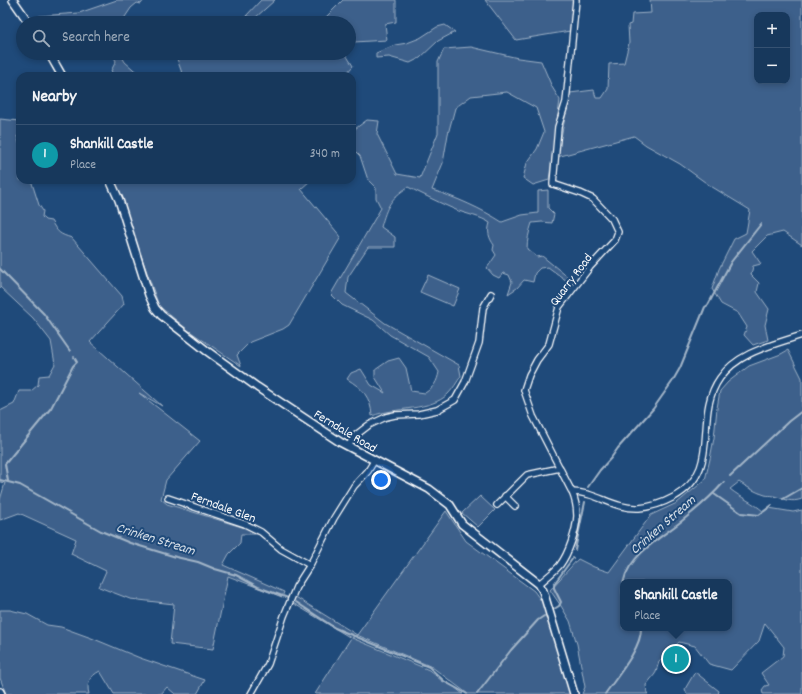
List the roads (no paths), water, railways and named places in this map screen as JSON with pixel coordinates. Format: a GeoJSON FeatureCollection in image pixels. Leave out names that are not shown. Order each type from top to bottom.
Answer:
{"type":"FeatureCollection","features":[{"type":"Feature","properties":{"kind":"street"},"geometry":{"type":"LineString","coordinates":[[13,0],[25,16]]}},
{"type":"Feature","properties":{"kind":"street","name":"Quarry Road"},"geometry":{"type":"LineString","coordinates":[[539,584],[560,565],[567,554],[577,516],[576,504],[572,492],[533,416],[524,390],[529,375],[537,360],[549,344],[559,307],[590,268],[615,240],[618,232],[612,219],[593,199],[553,184],[558,127],[566,102],[576,0]]}},
{"type":"Feature","properties":{"kind":"street"},"geometry":{"type":"LineString","coordinates":[[53,60],[60,72]]}},
{"type":"Feature","properties":{"kind":"street","name":"Ferndale Road"},"geometry":{"type":"LineString","coordinates":[[112,184],[119,200],[149,295],[155,308],[161,316],[257,387],[327,434],[374,461],[429,489],[450,505],[462,524],[539,584]]}},
{"type":"Feature","properties":{"kind":"street"},"geometry":{"type":"LineString","coordinates":[[348,446],[356,435],[369,425],[386,416],[418,414],[437,410],[455,400],[465,382],[479,343],[483,308],[491,294]]}},
{"type":"Feature","properties":{"kind":"street"},"geometry":{"type":"LineString","coordinates":[[572,492],[590,494],[608,503],[622,507],[638,508],[651,506],[668,500],[683,492],[693,482],[702,465],[709,402],[712,390],[720,377],[744,356],[762,348],[802,335]]}},
{"type":"Feature","properties":{"kind":"street"},"geometry":{"type":"LineString","coordinates":[[252,694],[268,664],[284,616],[296,587],[310,565],[334,518],[354,486],[368,471],[374,461]]}},
{"type":"Feature","properties":{"kind":"street"},"geometry":{"type":"LineString","coordinates":[[497,505],[527,475],[560,468]]}},
{"type":"Feature","properties":{"kind":"street"},"geometry":{"type":"LineString","coordinates":[[505,496],[515,506]]}},
{"type":"Feature","properties":{"kind":"street","name":"Ferndale Glen"},"geometry":{"type":"LineString","coordinates":[[168,498],[256,529],[281,549],[310,565]]}},
{"type":"Feature","properties":{"kind":"street"},"geometry":{"type":"LineString","coordinates":[[539,584],[543,591],[574,694]]}},
{"type":"Feature","properties":{"kind":"waterway"},"geometry":{"type":"LineString","coordinates":[[588,487],[618,448],[653,409],[672,382],[680,368],[705,307],[708,305],[731,262],[761,224]]}},
{"type":"Feature","properties":{"kind":"waterway"},"geometry":{"type":"LineString","coordinates":[[0,269],[44,314],[70,351]]}},
{"type":"Feature","properties":{"kind":"waterway"},"geometry":{"type":"LineString","coordinates":[[8,481],[5,464],[51,408],[73,366],[77,362],[74,357]]}},
{"type":"Feature","properties":{"kind":"waterway"},"geometry":{"type":"LineString","coordinates":[[730,476],[789,421],[802,411]]}},
{"type":"Feature","properties":{"kind":"waterway","name":"Crinken Stream"},"geometry":{"type":"LineString","coordinates":[[0,480],[20,485],[101,531],[130,543],[198,562],[236,575],[258,587],[288,598]]}},
{"type":"Feature","properties":{"kind":"waterway","name":"Crinken Stream"},"geometry":{"type":"LineString","coordinates":[[624,579],[634,561],[642,552],[683,520],[715,492],[724,482]]}},
{"type":"Feature","properties":{"kind":"waterway","name":"Crinken Stream"},"geometry":{"type":"LineString","coordinates":[[783,499],[802,488]]}},
{"type":"Feature","properties":{"kind":"waterway","name":"Crinken Stream"},"geometry":{"type":"LineString","coordinates":[[714,494],[741,513],[759,515],[772,505]]}},
{"type":"Feature","properties":{"kind":"waterway"},"geometry":{"type":"LineString","coordinates":[[575,550],[585,502]]}},
{"type":"Feature","properties":{"kind":"waterway"},"geometry":{"type":"LineString","coordinates":[[554,609],[559,606],[561,602],[554,588],[554,584],[573,558]]}},
{"type":"Feature","properties":{"kind":"waterway","name":"Crinken Stream"},"geometry":{"type":"LineString","coordinates":[[296,602],[335,628],[429,667],[444,681],[467,694]]}},
{"type":"Feature","properties":{"kind":"waterway"},"geometry":{"type":"LineString","coordinates":[[477,694],[511,650],[538,620],[544,616]]}},
{"type":"Feature","properties":{"kind":"waterway","name":"Crinken Stream"},"geometry":{"type":"LineString","coordinates":[[605,694],[633,653],[641,631]]}},
{"type":"Feature","properties":{"kind":"place","name":"Shankill Castle"},"geometry":{"type":"Point","coordinates":[676,659]}}]}
